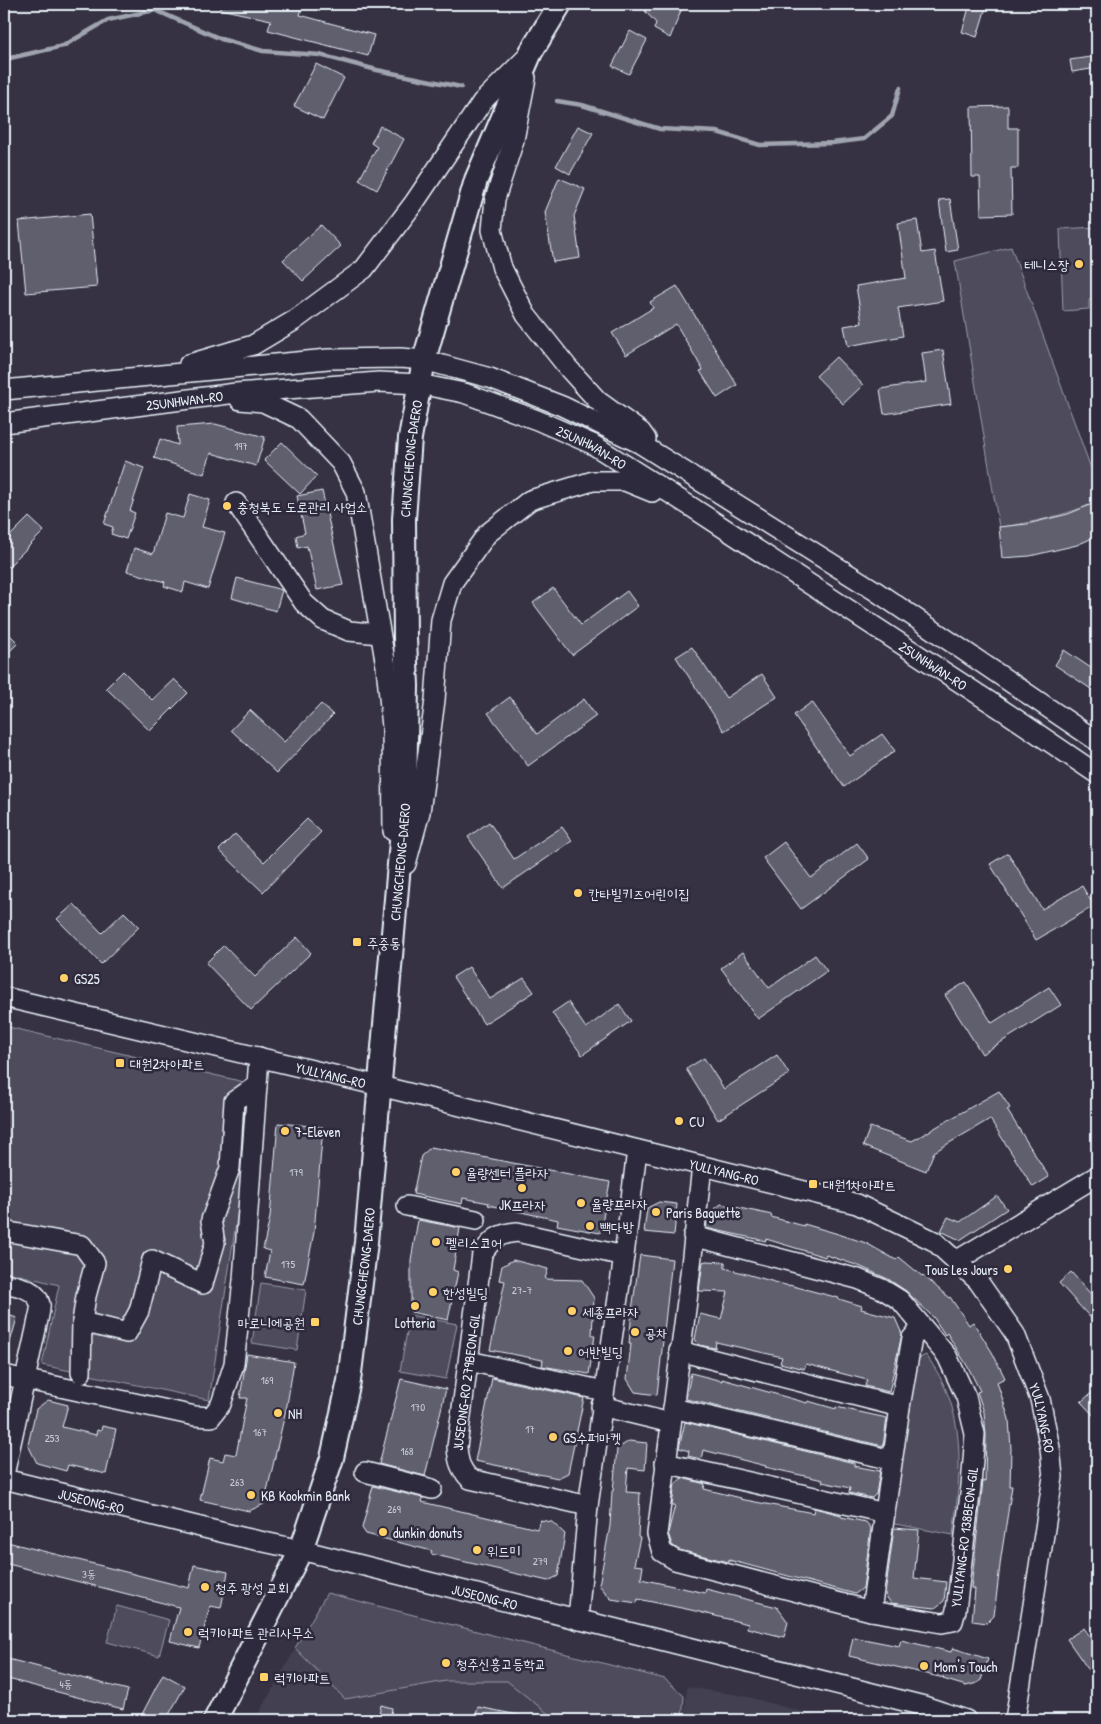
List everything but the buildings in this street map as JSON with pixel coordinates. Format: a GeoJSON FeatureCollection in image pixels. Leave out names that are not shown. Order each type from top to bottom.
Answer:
{"type":"FeatureCollection","features":[{"type":"Feature","properties":{"kind":"main road","name":"CHUNGCHEONG-DAERO"},"geometry":{"type":"LineString","coordinates":[[215,1720],[302,1550],[332,1458],[349,1381],[366,1242],[404,796],[407,686],[404,519],[410,438],[424,360],[476,180],[531,52],[560,4]]}},
{"type":"Feature","properties":{"kind":"street"},"geometry":{"type":"LineString","coordinates":[[134,378],[253,345],[295,320],[364,269],[414,203],[482,102],[531,52]]}},
{"type":"Feature","properties":{"kind":"street"},"geometry":{"type":"LineString","coordinates":[[531,52],[514,140],[494,199],[492,230],[502,268],[526,315],[569,369],[598,401],[641,432],[657,454]]}},
{"type":"Feature","properties":{"kind":"street","name":"2SUNHWAN-RO"},"geometry":{"type":"LineString","coordinates":[[4,390],[328,359],[400,358],[424,360],[490,378],[562,406],[639,443],[874,590],[1097,741]]}},
{"type":"Feature","properties":{"kind":"street","name":"2SUNHWAN-RO"},"geometry":{"type":"LineString","coordinates":[[4,423],[199,397],[379,382],[419,384],[464,393],[537,420],[592,444],[700,512],[1097,774]]}},
{"type":"Feature","properties":{"kind":"street"},"geometry":{"type":"LineString","coordinates":[[199,397],[263,402],[299,419],[341,462],[356,492],[386,666],[392,727],[394,909]]}},
{"type":"Feature","properties":{"kind":"street"},"geometry":{"type":"LineString","coordinates":[[394,909],[420,812],[435,700],[441,620],[452,583],[488,534],[530,500],[593,481],[625,481],[700,512]]}},
{"type":"Feature","properties":{"kind":"street"},"geometry":{"type":"LineString","coordinates":[[236,504],[304,603],[323,620],[349,631],[380,634]]}},
{"type":"Feature","properties":{"kind":"street","name":"YULLYANG-RO"},"geometry":{"type":"LineString","coordinates":[[4,997],[380,1086],[857,1204],[934,1241],[978,1281],[1015,1334],[1040,1399],[1050,1448],[1053,1477],[1015,1720]]}},
{"type":"Feature","properties":{"kind":"street"},"geometry":{"type":"LineString","coordinates":[[4,1375],[195,1416],[212,1417],[221,1404],[234,1364],[243,1280],[259,1057]]}},
{"type":"Feature","properties":{"kind":"street"},"geometry":{"type":"LineString","coordinates":[[82,1322],[127,1333],[139,1312],[152,1260],[203,1284],[215,1242],[211,1220],[230,1168],[234,1101],[257,1085]]}},
{"type":"Feature","properties":{"kind":"street"},"geometry":{"type":"LineString","coordinates":[[578,1620],[588,1506],[624,1256],[637,1150]]}},
{"type":"Feature","properties":{"kind":"street","name":"YULLYANG-RO 138BEON-GIL"},"geometry":{"type":"LineString","coordinates":[[693,1236],[858,1279],[882,1289],[900,1300],[947,1356],[966,1397],[975,1434],[971,1486],[956,1610],[952,1621],[942,1623],[871,1611],[675,1560],[662,1552],[657,1534],[679,1351],[687,1301],[693,1236],[702,1166]]}},
{"type":"Feature","properties":{"kind":"street"},"geometry":{"type":"LineString","coordinates":[[956,1261],[1097,1176]]}},
{"type":"Feature","properties":{"kind":"street"},"geometry":{"type":"LineString","coordinates":[[407,1206],[476,1220]]}},
{"type":"Feature","properties":{"kind":"street"},"geometry":{"type":"LineString","coordinates":[[4,1231],[82,1245],[95,1263],[86,1296],[82,1322],[81,1373]]}},
{"type":"Feature","properties":{"kind":"street","name":"JUSEONG-RO 279BEON-GIL"},"geometry":{"type":"LineString","coordinates":[[588,1506],[470,1479],[462,1472],[458,1461],[457,1446],[482,1254],[490,1242],[502,1234],[517,1232],[624,1256]]}},
{"type":"Feature","properties":{"kind":"street"},"geometry":{"type":"LineString","coordinates":[[4,1283],[27,1288],[36,1297],[40,1305],[4,1477]]}},
{"type":"Feature","properties":{"kind":"street"},"geometry":{"type":"LineString","coordinates":[[871,1611],[892,1460],[912,1338],[922,1327]]}},
{"type":"Feature","properties":{"kind":"street"},"geometry":{"type":"LineString","coordinates":[[679,1351],[900,1407]]}},
{"type":"Feature","properties":{"kind":"street"},"geometry":{"type":"LineString","coordinates":[[468,1361],[602,1399],[892,1460]]}},
{"type":"Feature","properties":{"kind":"street"},"geometry":{"type":"LineString","coordinates":[[665,1463],[885,1513]]}},
{"type":"Feature","properties":{"kind":"street"},"geometry":{"type":"LineString","coordinates":[[366,1472],[432,1489]]}},
{"type":"Feature","properties":{"kind":"street","name":"JUSEONG-RO"},"geometry":{"type":"LineString","coordinates":[[4,1477],[924,1706],[966,1720]]}},
{"type":"Feature","properties":{"kind":"shaded area","name":"테니스장"},"geometry":{"type":"Polygon","coordinates":[[[1097,227],[1097,299],[1089,300],[1089,309],[1063,311],[1060,229],[1097,227]]]}},
{"type":"Feature","properties":{"kind":"shaded area"},"geometry":{"type":"Polygon","coordinates":[[[1011,247],[1097,485],[1097,502],[1049,518],[999,527],[955,261],[1011,247]]]}},
{"type":"Feature","properties":{"kind":"shaded area"},"geometry":{"type":"Polygon","coordinates":[[[4,1026],[257,1085],[209,1400],[42,1365],[59,1285],[4,1271],[4,1026]]]}},
{"type":"Feature","properties":{"kind":"shaded area"},"geometry":{"type":"Polygon","coordinates":[[[261,1283],[306,1290],[297,1350],[252,1343],[261,1283]]]}},
{"type":"Feature","properties":{"kind":"shaded area"},"geometry":{"type":"Polygon","coordinates":[[[410,1315],[457,1324],[446,1379],[400,1371],[410,1315]]]}},
{"type":"Feature","properties":{"kind":"shaded area"},"geometry":{"type":"Polygon","coordinates":[[[926,1355],[940,1376],[955,1420],[959,1464],[953,1535],[890,1523],[915,1360],[926,1355]]]}},
{"type":"Feature","properties":{"kind":"shaded area","name":"청주신흥고등학교"},"geometry":{"type":"Polygon","coordinates":[[[327,1593],[662,1720],[255,1720],[327,1593]]]}},
{"type":"Feature","properties":{"kind":"shaded area","name":"청주신흥고등학교"},"geometry":{"type":"Polygon","coordinates":[[[327,1593],[665,1679],[684,1696],[682,1720],[556,1720],[507,1681],[446,1681],[345,1699],[295,1648],[327,1593]]]}},
{"type":"Feature","properties":{"kind":"shaded area"},"geometry":{"type":"Polygon","coordinates":[[[117,1606],[169,1620],[159,1656],[107,1642],[117,1606]]]}},
{"type":"Feature","properties":{"kind":"shaded area"},"geometry":{"type":"Polygon","coordinates":[[[687,1687],[745,1696],[832,1720],[684,1720],[687,1687]]]}},
{"type":"Feature","properties":{"kind":"waterway"},"geometry":{"type":"LineString","coordinates":[[4,56],[10,58],[63,46],[108,20],[155,10],[221,39],[263,51],[320,55],[377,70],[461,87]]}},
{"type":"Feature","properties":{"kind":"waterway"},"geometry":{"type":"LineString","coordinates":[[557,101],[582,105],[660,129],[717,132],[760,145],[832,143],[864,139],[892,116],[900,88]]}},
{"type":"Feature","properties":{"kind":"place","name":"테니스장"},"geometry":{"type":"Point","coordinates":[1079,264]}},
{"type":"Feature","properties":{"kind":"place","name":"충청북도 도로관리 사업소"},"geometry":{"type":"Point","coordinates":[227,506]}},
{"type":"Feature","properties":{"kind":"place","name":"칸타빌키즈어린이집"},"geometry":{"type":"Point","coordinates":[578,893]}},
{"type":"Feature","properties":{"kind":"place","name":"주중동"},"geometry":{"type":"Point","coordinates":[357,942]}},
{"type":"Feature","properties":{"kind":"place","name":"GS25"},"geometry":{"type":"Point","coordinates":[64,978]}},
{"type":"Feature","properties":{"kind":"place","name":"대원2차아파트"},"geometry":{"type":"Point","coordinates":[120,1063]}},
{"type":"Feature","properties":{"kind":"place","name":"CU"},"geometry":{"type":"Point","coordinates":[679,1121]}},
{"type":"Feature","properties":{"kind":"place","name":"7-Eleven"},"geometry":{"type":"Point","coordinates":[285,1131]}},
{"type":"Feature","properties":{"kind":"place","name":"율량센터 플라자"},"geometry":{"type":"Point","coordinates":[456,1172]}},
{"type":"Feature","properties":{"kind":"place","name":"대원1차아파트"},"geometry":{"type":"Point","coordinates":[813,1184]}},
{"type":"Feature","properties":{"kind":"place","name":"JK프라자"},"geometry":{"type":"Point","coordinates":[522,1188]}},
{"type":"Feature","properties":{"kind":"place","name":"율량프라자"},"geometry":{"type":"Point","coordinates":[581,1203]}},
{"type":"Feature","properties":{"kind":"place","name":"Paris Baguette"},"geometry":{"type":"Point","coordinates":[656,1212]}},
{"type":"Feature","properties":{"kind":"place","name":"빽다방"},"geometry":{"type":"Point","coordinates":[590,1226]}},
{"type":"Feature","properties":{"kind":"place","name":"펠리스코어"},"geometry":{"type":"Point","coordinates":[436,1242]}},
{"type":"Feature","properties":{"kind":"place","name":"Tous Les Jours"},"geometry":{"type":"Point","coordinates":[1008,1269]}},
{"type":"Feature","properties":{"kind":"place","name":"한성빌딩"},"geometry":{"type":"Point","coordinates":[433,1292]}},
{"type":"Feature","properties":{"kind":"place","name":"Lotteria"},"geometry":{"type":"Point","coordinates":[415,1306]}},
{"type":"Feature","properties":{"kind":"place","name":"세종프라자"},"geometry":{"type":"Point","coordinates":[572,1311]}},
{"type":"Feature","properties":{"kind":"place","name":"마로니에공원"},"geometry":{"type":"Point","coordinates":[315,1322]}},
{"type":"Feature","properties":{"kind":"place","name":"공차"},"geometry":{"type":"Point","coordinates":[635,1332]}},
{"type":"Feature","properties":{"kind":"place","name":"어반빌딩"},"geometry":{"type":"Point","coordinates":[568,1351]}},
{"type":"Feature","properties":{"kind":"place","name":"NH"},"geometry":{"type":"Point","coordinates":[278,1413]}},
{"type":"Feature","properties":{"kind":"place","name":"GS수퍼마켓"},"geometry":{"type":"Point","coordinates":[553,1437]}},
{"type":"Feature","properties":{"kind":"place","name":"KB Kookmin Bank"},"geometry":{"type":"Point","coordinates":[251,1495]}},
{"type":"Feature","properties":{"kind":"place","name":"dunkin donuts"},"geometry":{"type":"Point","coordinates":[383,1532]}},
{"type":"Feature","properties":{"kind":"place","name":"위드미"},"geometry":{"type":"Point","coordinates":[477,1550]}},
{"type":"Feature","properties":{"kind":"place","name":"청주 광성 교회"},"geometry":{"type":"Point","coordinates":[205,1587]}},
{"type":"Feature","properties":{"kind":"place","name":"럭키아파트 관리사무소"},"geometry":{"type":"Point","coordinates":[188,1632]}},
{"type":"Feature","properties":{"kind":"place","name":"청주신흥고등학교"},"geometry":{"type":"Point","coordinates":[446,1663]}},
{"type":"Feature","properties":{"kind":"place","name":"Mom's Touch"},"geometry":{"type":"Point","coordinates":[924,1666]}},
{"type":"Feature","properties":{"kind":"place","name":"럭키아파트"},"geometry":{"type":"Point","coordinates":[264,1677]}}]}
